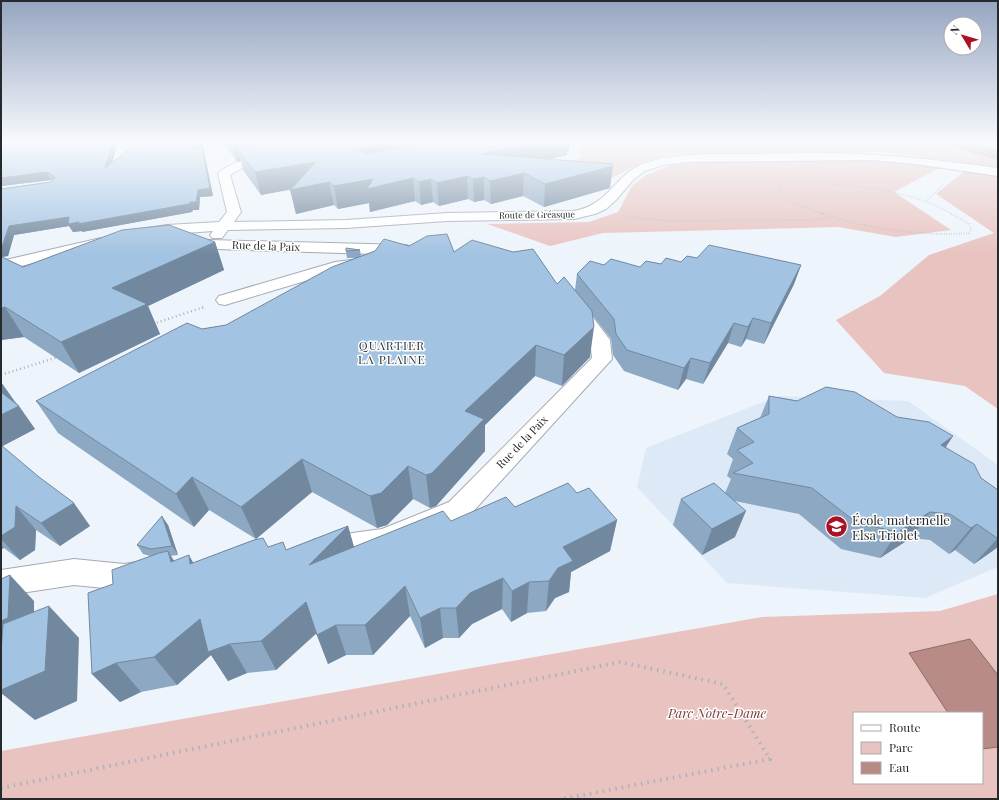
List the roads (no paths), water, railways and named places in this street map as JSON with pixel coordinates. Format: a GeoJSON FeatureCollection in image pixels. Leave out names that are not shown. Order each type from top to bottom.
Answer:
{"type":"FeatureCollection","features":[{"type":"Feature","properties":{"kind":"street"},"geometry":{"type":"LineString","coordinates":[[210,244],[234,212],[225,179]]}},
{"type":"Feature","properties":{"kind":"street","name":"Route de Gréasque"},"geometry":{"type":"LineString","coordinates":[[1,266],[123,237],[167,229],[225,226],[346,224],[447,217],[551,217],[574,215],[592,211],[604,204],[612,196],[624,179]]}},
{"type":"Feature","properties":{"kind":"street","name":"Rue de la Paix"},"geometry":{"type":"LineString","coordinates":[[173,246],[210,244],[379,262],[424,251]]}},
{"type":"Feature","properties":{"kind":"street"},"geometry":{"type":"LineString","coordinates":[[84,262],[106,256]]}},
{"type":"Feature","properties":{"kind":"street"},"geometry":{"type":"LineString","coordinates":[[357,280],[372,274],[379,262]]}},
{"type":"Feature","properties":{"kind":"street"},"geometry":{"type":"LineString","coordinates":[[225,300],[341,265],[379,262]]}},
{"type":"Feature","properties":{"kind":"street","name":"Rue de la Paix"},"geometry":{"type":"LineString","coordinates":[[305,551],[384,540],[460,509],[602,360],[600,340],[583,316],[562,291]]}},
{"type":"Feature","properties":{"kind":"street"},"geometry":{"type":"LineString","coordinates":[[1,583],[74,572],[124,577],[163,571]]}},
{"type":"Feature","properties":{"kind":"water"},"geometry":{"type":"Polygon","coordinates":[[[970,639],[998,675],[998,747],[983,749],[983,712],[947,712],[909,653],[970,639]]]}},
{"type":"Feature","properties":{"kind":"place","name":"École maternelle Elsa Triolet"},"geometry":{"type":"Point","coordinates":[836,527]}},
{"type":"Feature","properties":{"kind":"district","name":"QUARTIER LA PLAINE"},"geometry":{"type":"Point","coordinates":[392,353]}},
{"type":"Feature","properties":{"kind":"park label","name":"Parc Notre-Dame"},"geometry":{"type":"Point","coordinates":[717,713]}}]}
